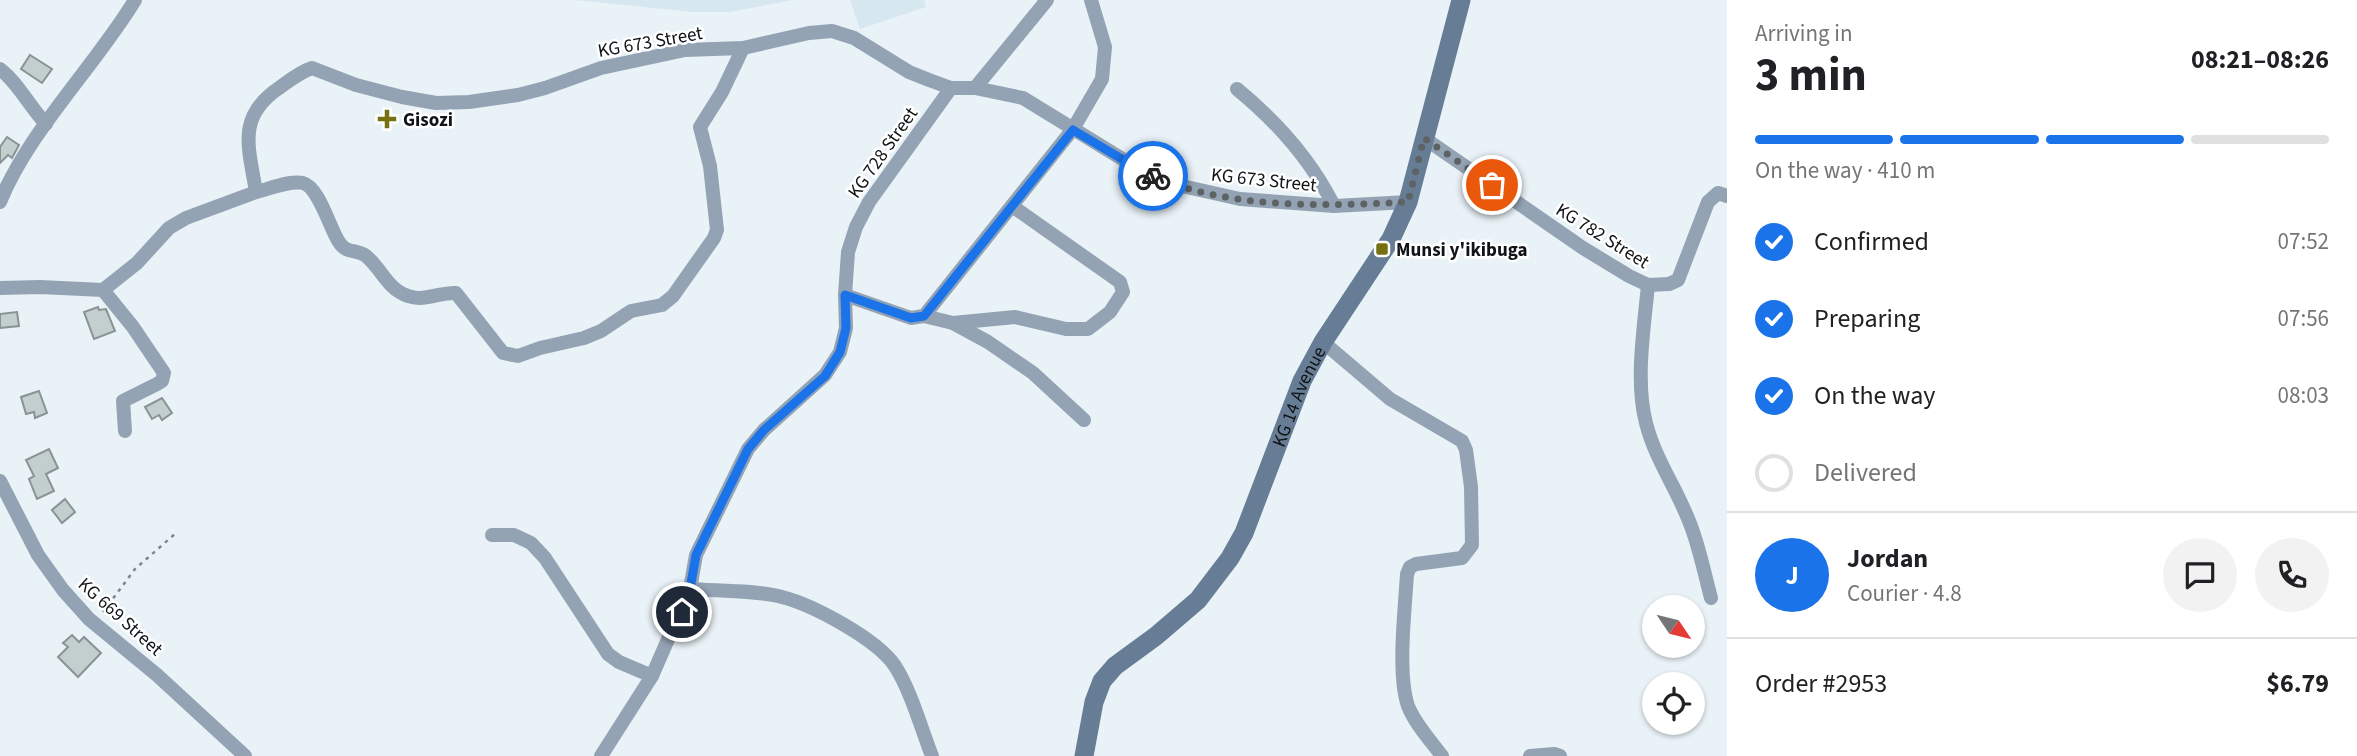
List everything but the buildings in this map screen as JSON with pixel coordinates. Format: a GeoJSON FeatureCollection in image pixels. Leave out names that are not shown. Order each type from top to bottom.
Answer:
{"type":"FeatureCollection","features":[{"type":"Feature","properties":{"kind":"main road","name":"KG 14 Avenue"},"geometry":{"type":"LineString","coordinates":[[1084,756],[1094,702],[1102,681],[1115,666],[1198,600],[1230,558],[1244,533],[1302,381],[1323,342],[1391,240],[1408,202],[1461,0]]}},
{"type":"Feature","properties":{"kind":"street"},"geometry":{"type":"LineString","coordinates":[[0,202],[7,184],[46,124],[115,33],[135,0]]}},
{"type":"Feature","properties":{"kind":"street"},"geometry":{"type":"LineString","coordinates":[[975,89],[1047,0]]}},
{"type":"Feature","properties":{"kind":"street"},"geometry":{"type":"LineString","coordinates":[[924,316],[1073,130],[1102,79],[1105,47],[1091,0]]}},
{"type":"Feature","properties":{"kind":"street","name":"KG 673 Street"},"geometry":{"type":"LineString","coordinates":[[256,192],[248,136],[251,118],[264,98],[304,70],[312,68],[356,85],[402,97],[436,103],[469,102],[518,95],[601,68],[685,50],[743,48],[809,33],[832,31],[854,38],[909,72],[951,88],[975,89],[1023,98],[1137,168],[1186,188],[1240,199],[1334,206],[1408,202]]}},
{"type":"Feature","properties":{"kind":"street"},"geometry":{"type":"LineString","coordinates":[[0,288],[103,290],[137,262],[169,228],[186,218],[256,192],[299,183],[308,185],[315,193],[338,242],[345,250],[363,254],[388,284],[411,298],[456,293],[503,353],[518,356],[584,338],[601,331],[631,312],[662,305],[673,296],[714,238],[717,219],[713,187],[700,127],[722,92],[743,48]]}},
{"type":"Feature","properties":{"kind":"street"},"geometry":{"type":"LineString","coordinates":[[0,69],[14,82],[46,124]]}},
{"type":"Feature","properties":{"kind":"street","name":"KG 728 Street"},"geometry":{"type":"LineString","coordinates":[[601,756],[652,676],[690,589],[696,555],[748,449],[764,430],[825,376],[840,352],[846,328],[848,252],[862,214],[951,88]]}},
{"type":"Feature","properties":{"kind":"street"},"geometry":{"type":"LineString","coordinates":[[1237,89],[1266,113],[1320,177],[1334,206]]}},
{"type":"Feature","properties":{"kind":"street","name":"KG 782 Street"},"geometry":{"type":"LineString","coordinates":[[1424,138],[1583,248],[1648,285],[1674,283],[1678,280],[1709,200],[1717,193],[1727,196]]}},
{"type":"Feature","properties":{"kind":"street"},"geometry":{"type":"LineString","coordinates":[[953,323],[1015,317],[1066,328],[1088,329],[1110,312],[1123,292],[1120,282],[1012,206]]}},
{"type":"Feature","properties":{"kind":"street"},"geometry":{"type":"LineString","coordinates":[[1648,285],[1642,348],[1646,422],[1658,460],[1689,519],[1710,598]]}},
{"type":"Feature","properties":{"kind":"street"},"geometry":{"type":"LineString","coordinates":[[103,290],[133,327],[164,373],[162,381],[123,401],[125,431]]}},
{"type":"Feature","properties":{"kind":"street"},"geometry":{"type":"LineString","coordinates":[[845,295],[911,318],[924,316],[953,323],[988,342],[1033,373],[1084,420]]}},
{"type":"Feature","properties":{"kind":"street"},"geometry":{"type":"LineString","coordinates":[[1323,342],[1390,399],[1452,434],[1462,441],[1466,450],[1471,487],[1472,545],[1462,558],[1416,564],[1410,567],[1407,574],[1402,650],[1408,705],[1442,756]]}},
{"type":"Feature","properties":{"kind":"street","name":"KG 669 Street"},"geometry":{"type":"LineString","coordinates":[[0,481],[38,555],[63,590],[93,622],[157,675],[245,756]]}},
{"type":"Feature","properties":{"kind":"street"},"geometry":{"type":"LineString","coordinates":[[492,535],[513,535],[531,543],[545,558],[608,654],[619,662],[652,676]]}},
{"type":"Feature","properties":{"kind":"street"},"geometry":{"type":"LineString","coordinates":[[690,589],[780,597],[796,602],[858,633],[881,650],[895,667],[932,756]]}},
{"type":"Feature","properties":{"kind":"street"},"geometry":{"type":"LineString","coordinates":[[1530,756],[1560,756]]}},
{"type":"Feature","properties":{"kind":"path"},"geometry":{"type":"LineString","coordinates":[[93,622],[135,569],[176,533]]}},
{"type":"Feature","properties":{"kind":"shaded area"},"geometry":{"type":"Polygon","coordinates":[[[574,0],[793,0],[731,12],[693,12],[574,0]]]}},
{"type":"Feature","properties":{"kind":"shaded area"},"geometry":{"type":"Polygon","coordinates":[[[850,0],[924,0],[926,7],[860,29],[850,0]]]}},
{"type":"Feature","properties":{"kind":"way so far"},"geometry":{"type":"LineString","coordinates":[[1153,176],[1200,192],[1240,199],[1334,206],[1408,202],[1424,138],[1492,185]]}},
{"type":"Feature","properties":{"kind":"place","name":"Gisozi"},"geometry":{"type":"Point","coordinates":[387,119]}},
{"type":"Feature","properties":{"kind":"place","name":"Munsi y'ikibuga"},"geometry":{"type":"Point","coordinates":[1382,249]}},
{"type":"Feature","properties":{"kind":"route"},"geometry":{"type":"LineString","coordinates":[[682,612],[690,589],[696,555],[748,449],[764,430],[825,376],[840,352],[846,328],[845,295],[911,318],[924,316],[1073,130],[1153,176]]}}]}
